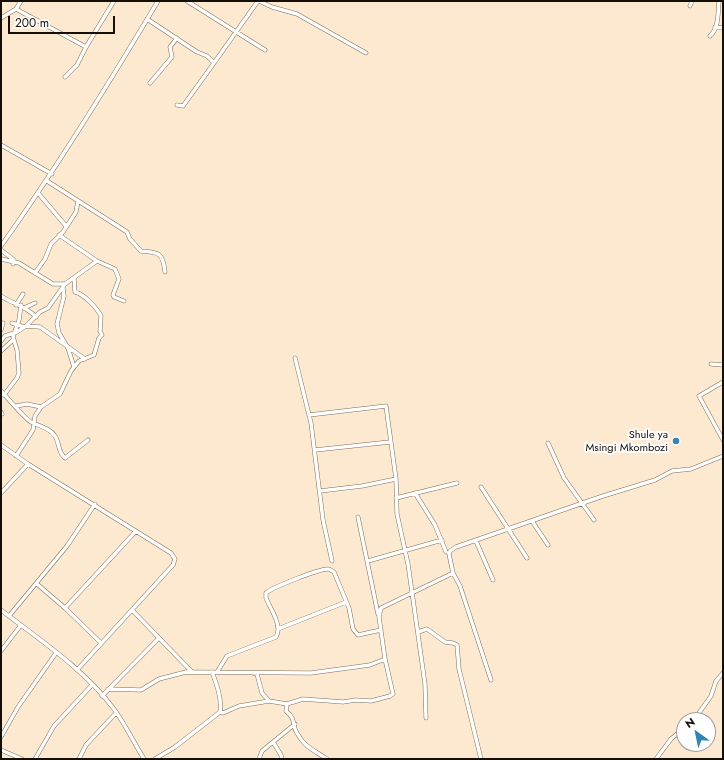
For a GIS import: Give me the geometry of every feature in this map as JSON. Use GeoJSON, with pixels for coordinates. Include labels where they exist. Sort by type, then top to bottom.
{"type":"FeatureCollection","features":[{"type":"Feature","properties":{"kind":"street"},"geometry":{"type":"LineString","coordinates":[[1,18],[16,9],[20,1]]}},
{"type":"Feature","properties":{"kind":"street"},"geometry":{"type":"LineString","coordinates":[[65,77],[77,65],[86,47],[114,1]]}},
{"type":"Feature","properties":{"kind":"street"},"geometry":{"type":"LineString","coordinates":[[1,246],[52,174],[158,1]]}},
{"type":"Feature","properties":{"kind":"street"},"geometry":{"type":"LineString","coordinates":[[187,1],[265,50]]}},
{"type":"Feature","properties":{"kind":"street"},"geometry":{"type":"LineString","coordinates":[[177,105],[184,106],[259,1],[272,7],[297,14],[366,53]]}},
{"type":"Feature","properties":{"kind":"street"},"geometry":{"type":"LineString","coordinates":[[690,6],[692,1]]}},
{"type":"Feature","properties":{"kind":"street"},"geometry":{"type":"LineString","coordinates":[[710,36],[718,18],[719,1]]}},
{"type":"Feature","properties":{"kind":"street"},"geometry":{"type":"LineString","coordinates":[[16,9],[86,47]]}},
{"type":"Feature","properties":{"kind":"street"},"geometry":{"type":"LineString","coordinates":[[147,19],[197,52],[207,56],[214,63]]}},
{"type":"Feature","properties":{"kind":"street"},"geometry":{"type":"LineString","coordinates":[[715,27],[723,28]]}},
{"type":"Feature","properties":{"kind":"street"},"geometry":{"type":"LineString","coordinates":[[150,83],[172,57],[170,48],[177,38]]}},
{"type":"Feature","properties":{"kind":"street"},"geometry":{"type":"LineString","coordinates":[[1,145],[52,174]]}},
{"type":"Feature","properties":{"kind":"street"},"geometry":{"type":"LineString","coordinates":[[47,181],[127,232],[130,239],[141,251],[152,250],[160,256],[164,261],[165,272]]}},
{"type":"Feature","properties":{"kind":"street"},"geometry":{"type":"LineString","coordinates":[[38,193],[66,226]]}},
{"type":"Feature","properties":{"kind":"street"},"geometry":{"type":"LineString","coordinates":[[35,273],[45,259],[51,244],[76,212],[78,202]]}},
{"type":"Feature","properties":{"kind":"street"},"geometry":{"type":"LineString","coordinates":[[59,235],[97,261],[115,269],[118,275],[113,295],[114,298],[124,301]]}},
{"type":"Feature","properties":{"kind":"street"},"geometry":{"type":"LineString","coordinates":[[1,250],[14,262]]}},
{"type":"Feature","properties":{"kind":"street"},"geometry":{"type":"LineString","coordinates":[[1,259],[14,262],[53,284],[64,286]]}},
{"type":"Feature","properties":{"kind":"street"},"geometry":{"type":"LineString","coordinates":[[1,341],[3,335],[15,333],[25,327],[40,312],[48,308],[64,286],[97,261]]}},
{"type":"Feature","properties":{"kind":"street"},"geometry":{"type":"LineString","coordinates":[[16,456],[24,446],[33,430],[35,416],[41,407],[60,394],[79,360],[94,355],[99,338],[102,335],[100,331],[102,316],[93,305],[79,293],[75,292],[74,278]]}},
{"type":"Feature","properties":{"kind":"street"},"geometry":{"type":"LineString","coordinates":[[64,286],[64,296],[57,324],[59,333],[68,348],[74,367]]}},
{"type":"Feature","properties":{"kind":"street"},"geometry":{"type":"LineString","coordinates":[[16,305],[23,294]]}},
{"type":"Feature","properties":{"kind":"street"},"geometry":{"type":"LineString","coordinates":[[1,296],[16,305],[25,307],[36,317]]}},
{"type":"Feature","properties":{"kind":"street"},"geometry":{"type":"LineString","coordinates":[[20,310],[34,303]]}},
{"type":"Feature","properties":{"kind":"street"},"geometry":{"type":"LineString","coordinates":[[1,351],[13,340],[20,305]]}},
{"type":"Feature","properties":{"kind":"street"},"geometry":{"type":"LineString","coordinates":[[1,330],[3,323]]}},
{"type":"Feature","properties":{"kind":"street"},"geometry":{"type":"LineString","coordinates":[[12,323],[25,327],[40,327],[85,359]]}},
{"type":"Feature","properties":{"kind":"street"},"geometry":{"type":"LineString","coordinates":[[3,395],[17,378],[19,373],[17,350],[13,340]]}},
{"type":"Feature","properties":{"kind":"street"},"geometry":{"type":"LineString","coordinates":[[295,358],[309,415],[326,536],[332,561]]}},
{"type":"Feature","properties":{"kind":"street"},"geometry":{"type":"LineString","coordinates":[[711,364],[723,365]]}},
{"type":"Feature","properties":{"kind":"street"},"geometry":{"type":"LineString","coordinates":[[723,382],[699,396],[723,440]]}},
{"type":"Feature","properties":{"kind":"street"},"geometry":{"type":"LineString","coordinates":[[1,391],[5,398],[16,406],[28,420],[45,428],[55,436],[59,452],[65,458],[88,440]]}},
{"type":"Feature","properties":{"kind":"street"},"geometry":{"type":"LineString","coordinates":[[16,406],[27,404],[41,407]]}},
{"type":"Feature","properties":{"kind":"street"},"geometry":{"type":"LineString","coordinates":[[309,415],[386,406],[396,479],[397,514],[406,550],[427,695],[426,718]]}},
{"type":"Feature","properties":{"kind":"street"},"geometry":{"type":"LineString","coordinates":[[315,450],[390,442]]}},
{"type":"Feature","properties":{"kind":"street"},"geometry":{"type":"LineString","coordinates":[[548,443],[564,478],[594,520]]}},
{"type":"Feature","properties":{"kind":"street"},"geometry":{"type":"LineString","coordinates":[[1,445],[28,464],[95,504],[171,553],[175,559],[173,565],[77,670]]}},
{"type":"Feature","properties":{"kind":"street"},"geometry":{"type":"LineString","coordinates":[[491,680],[460,586],[453,573],[450,551],[532,521],[655,480],[672,471],[703,466],[723,456]]}},
{"type":"Feature","properties":{"kind":"street"},"geometry":{"type":"LineString","coordinates":[[1,493],[28,464]]}},
{"type":"Feature","properties":{"kind":"street"},"geometry":{"type":"LineString","coordinates":[[320,490],[362,486],[396,479]]}},
{"type":"Feature","properties":{"kind":"street"},"geometry":{"type":"LineString","coordinates":[[396,498],[457,483]]}},
{"type":"Feature","properties":{"kind":"street"},"geometry":{"type":"LineString","coordinates":[[481,487],[527,558]]}},
{"type":"Feature","properties":{"kind":"street"},"geometry":{"type":"LineString","coordinates":[[415,493],[435,525],[446,552]]}},
{"type":"Feature","properties":{"kind":"street"},"geometry":{"type":"LineString","coordinates":[[9,616],[67,546],[95,504]]}},
{"type":"Feature","properties":{"kind":"street"},"geometry":{"type":"LineString","coordinates":[[155,759],[175,747],[220,712],[223,713],[239,706],[268,701],[287,704],[303,699],[343,702],[356,700],[371,701],[393,694],[385,659],[379,617],[368,561],[358,517]]}},
{"type":"Feature","properties":{"kind":"street"},"geometry":{"type":"LineString","coordinates":[[532,521],[548,546]]}},
{"type":"Feature","properties":{"kind":"street"},"geometry":{"type":"LineString","coordinates":[[65,608],[136,531]]}},
{"type":"Feature","properties":{"kind":"street"},"geometry":{"type":"LineString","coordinates":[[368,561],[442,540]]}},
{"type":"Feature","properties":{"kind":"street"},"geometry":{"type":"LineString","coordinates":[[476,541],[493,580]]}},
{"type":"Feature","properties":{"kind":"street"},"geometry":{"type":"LineString","coordinates":[[214,672],[227,656],[276,637],[278,629],[266,598],[266,593],[286,583],[329,569],[334,572],[346,602],[353,629],[358,635],[381,630]]}},
{"type":"Feature","properties":{"kind":"street"},"geometry":{"type":"LineString","coordinates":[[379,617],[381,608],[412,595],[453,573]]}},
{"type":"Feature","properties":{"kind":"street"},"geometry":{"type":"LineString","coordinates":[[37,584],[65,608],[101,643]]}},
{"type":"Feature","properties":{"kind":"street"},"geometry":{"type":"LineString","coordinates":[[278,629],[346,602]]}},
{"type":"Feature","properties":{"kind":"street"},"geometry":{"type":"LineString","coordinates":[[1,610],[77,670],[92,685],[116,713],[144,759]]}},
{"type":"Feature","properties":{"kind":"street"},"geometry":{"type":"LineString","coordinates":[[132,610],[193,672]]}},
{"type":"Feature","properties":{"kind":"street"},"geometry":{"type":"LineString","coordinates":[[1,651],[21,625]]}},
{"type":"Feature","properties":{"kind":"street"},"geometry":{"type":"LineString","coordinates":[[418,632],[427,629],[445,642],[453,642],[457,645],[459,669],[481,759]]}},
{"type":"Feature","properties":{"kind":"street"},"geometry":{"type":"LineString","coordinates":[[102,696],[159,638]]}},
{"type":"Feature","properties":{"kind":"street"},"geometry":{"type":"LineString","coordinates":[[1,737],[18,707],[56,653]]}},
{"type":"Feature","properties":{"kind":"street"},"geometry":{"type":"LineString","coordinates":[[108,689],[140,690],[159,679],[193,672],[311,673],[370,665],[385,659]]}},
{"type":"Feature","properties":{"kind":"street"},"geometry":{"type":"LineString","coordinates":[[214,672],[221,706],[220,712]]}},
{"type":"Feature","properties":{"kind":"street"},"geometry":{"type":"LineString","coordinates":[[252,672],[257,674],[262,694],[268,701]]}},
{"type":"Feature","properties":{"kind":"street"},"geometry":{"type":"LineString","coordinates":[[700,712],[711,696],[716,681],[723,674]]}},
{"type":"Feature","properties":{"kind":"street"},"geometry":{"type":"LineString","coordinates":[[35,759],[54,726],[92,685]]}},
{"type":"Feature","properties":{"kind":"street"},"geometry":{"type":"LineString","coordinates":[[287,704],[286,711],[294,719],[297,733],[307,747],[327,759]]}},
{"type":"Feature","properties":{"kind":"street"},"geometry":{"type":"LineString","coordinates":[[79,759],[86,745],[116,713]]}},
{"type":"Feature","properties":{"kind":"street"},"geometry":{"type":"LineString","coordinates":[[258,759],[262,751],[295,724]]}},
{"type":"Feature","properties":{"kind":"street"},"geometry":{"type":"LineString","coordinates":[[656,759],[676,735]]}},
{"type":"Feature","properties":{"kind":"street"},"geometry":{"type":"LineString","coordinates":[[273,742],[282,759]]}},
{"type":"Feature","properties":{"kind":"street"},"geometry":{"type":"LineString","coordinates":[[1,750],[22,759]]}},
{"type":"Feature","properties":{"kind":"place","name":"Shule ya Msingi Mkombozi"},"geometry":{"type":"Point","coordinates":[676,441]}}]}
